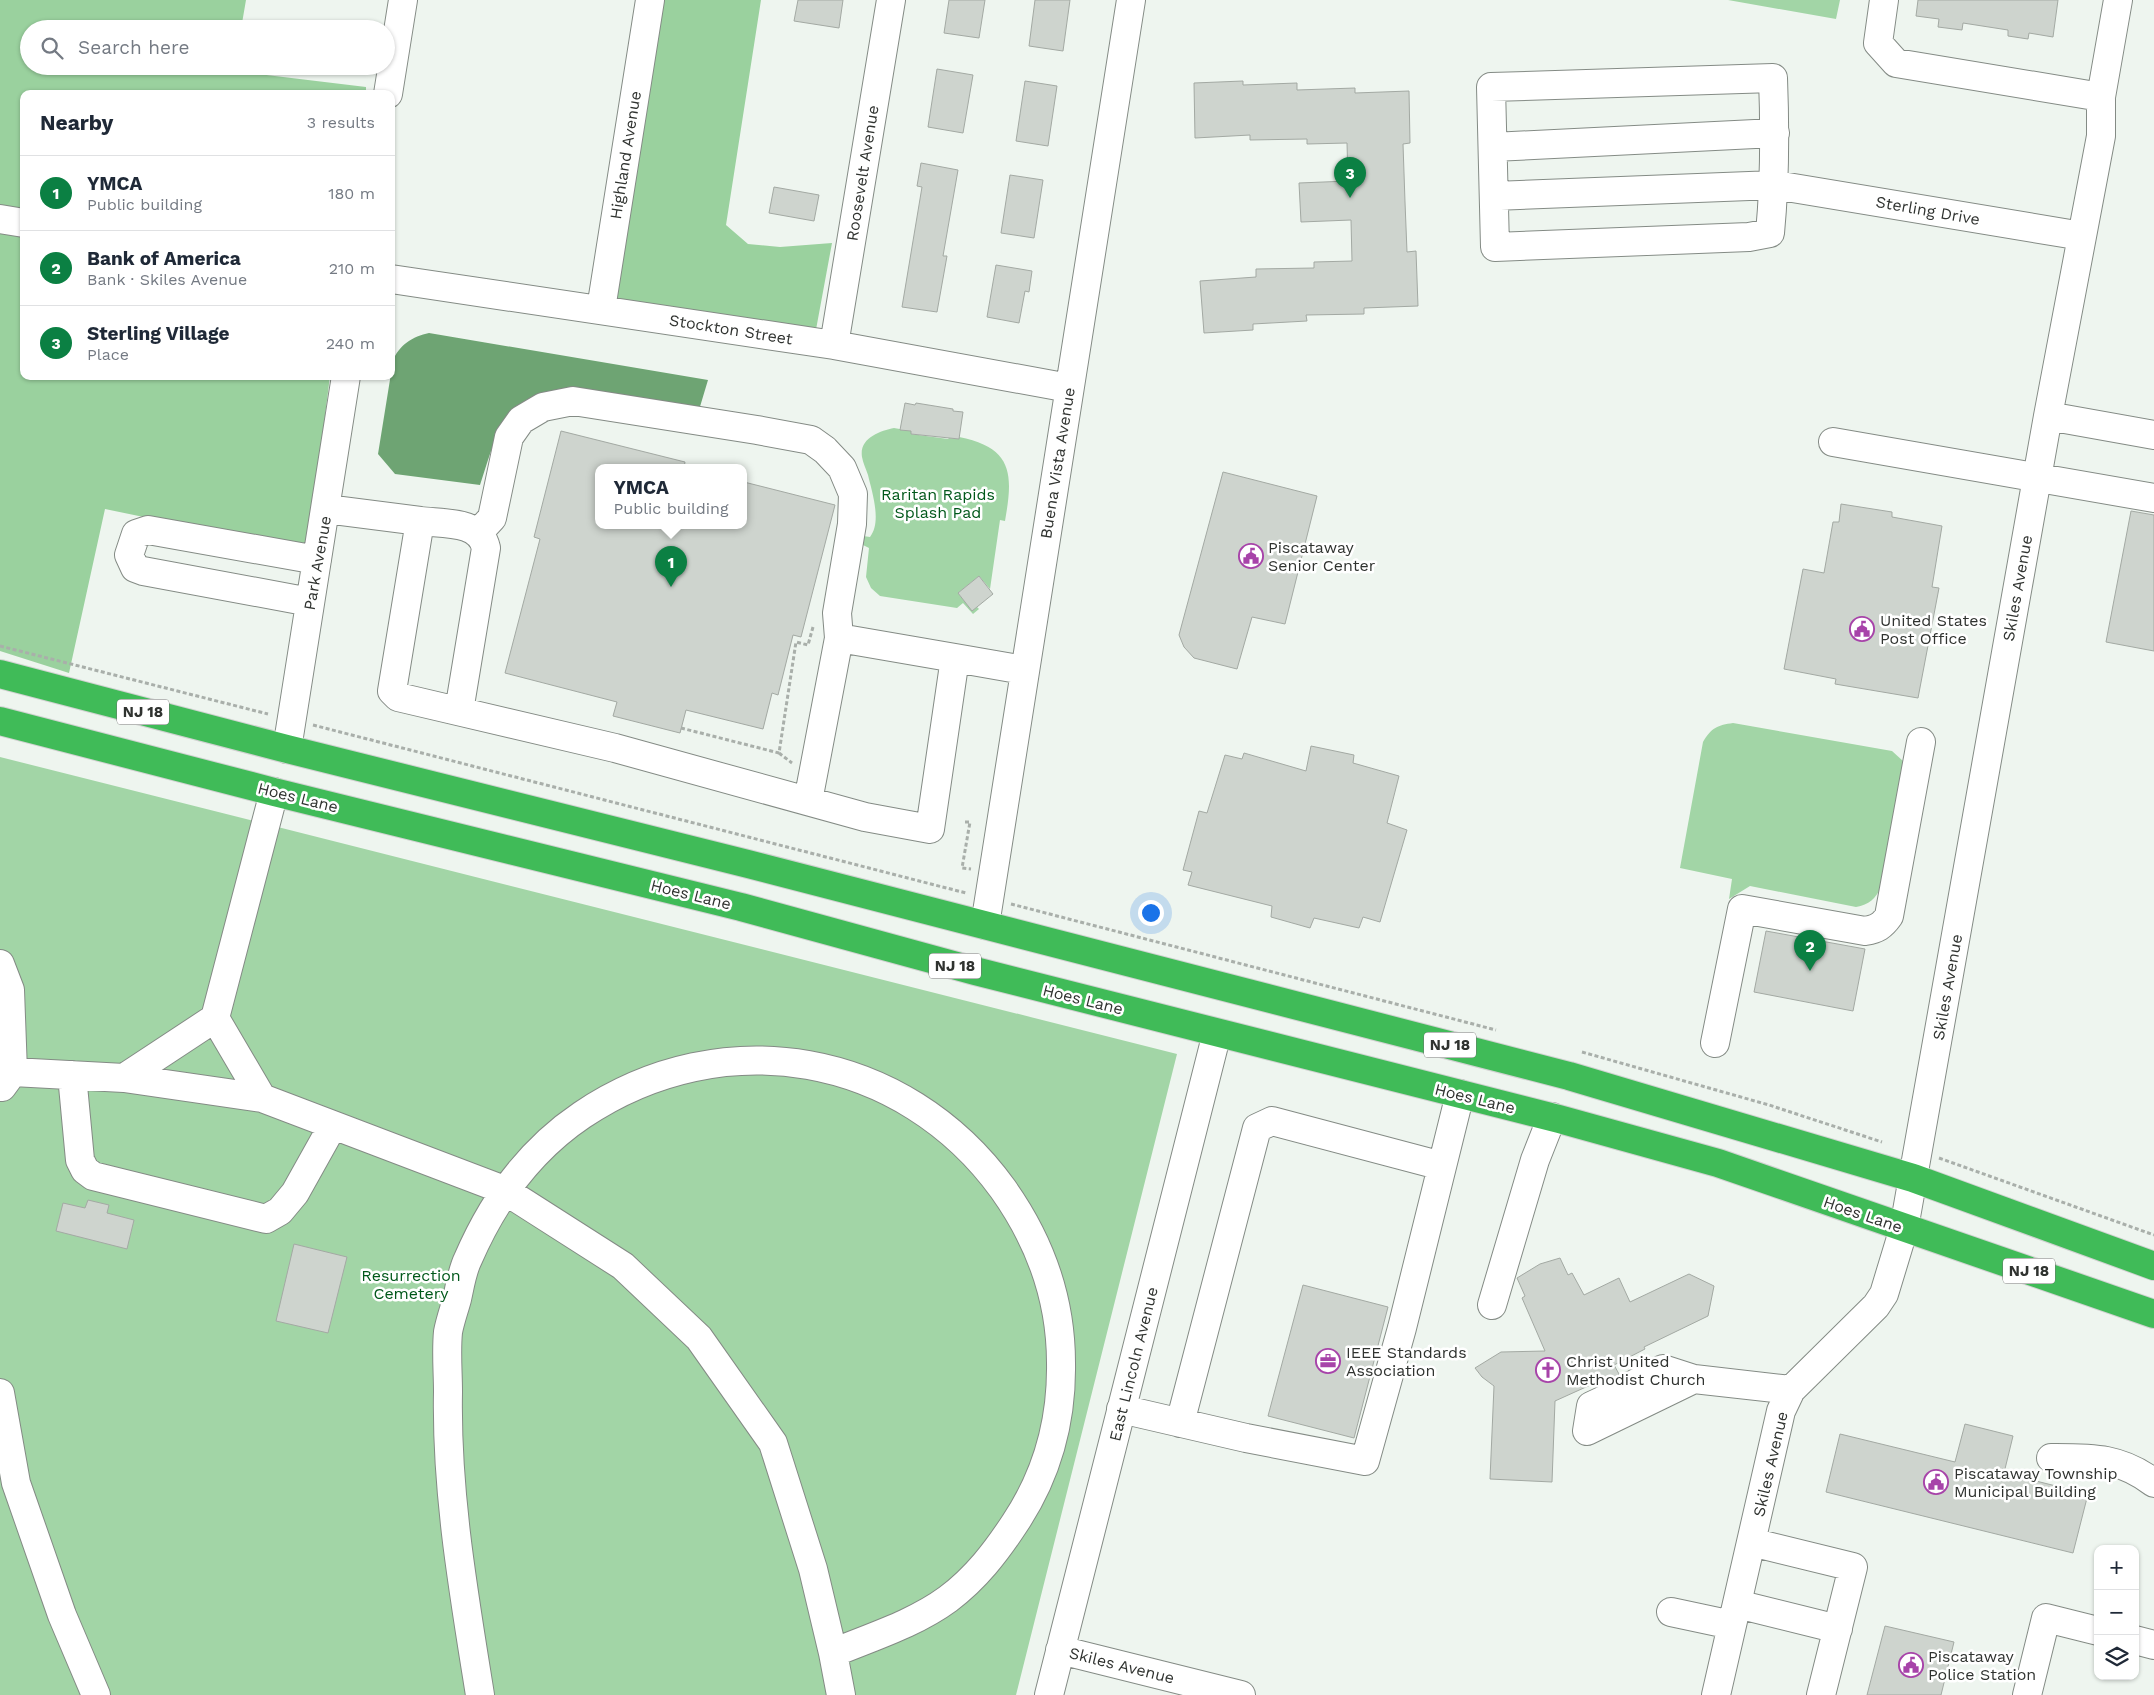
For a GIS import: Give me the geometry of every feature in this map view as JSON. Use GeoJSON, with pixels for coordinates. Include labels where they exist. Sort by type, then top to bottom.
{"type":"FeatureCollection","features":[{"type":"Feature","properties":{"kind":"highway","name":"NJ 18"},"geometry":{"type":"LineString","coordinates":[[0,674],[287,749],[748,864],[1569,1076],[1913,1178],[2154,1266]]}},
{"type":"Feature","properties":{"kind":"highway","name":"Hoes Lane"},"geometry":{"type":"LineString","coordinates":[[0,721],[274,792],[742,907],[975,971],[1552,1117],[1718,1163],[2154,1314]]}},
{"type":"Feature","properties":{"kind":"street"},"geometry":{"type":"LineString","coordinates":[[395,50],[403,0]]}},
{"type":"Feature","properties":{"kind":"street","name":"Highland Avenue"},"geometry":{"type":"LineString","coordinates":[[601,310],[650,0]]}},
{"type":"Feature","properties":{"kind":"street","name":"Roosevelt Avenue"},"geometry":{"type":"LineString","coordinates":[[834,345],[891,0]]}},
{"type":"Feature","properties":{"kind":"street","name":"Buena Vista Avenue"},"geometry":{"type":"LineString","coordinates":[[985,925],[1131,0]]}},
{"type":"Feature","properties":{"kind":"street"},"geometry":{"type":"LineString","coordinates":[[1884,0],[1878,43],[1896,63],[2101,97]]}},
{"type":"Feature","properties":{"kind":"street","name":"Skiles Avenue"},"geometry":{"type":"LineString","coordinates":[[1716,1695],[1781,1411],[1792,1390],[1876,1306],[1884,1294],[1904,1228],[2048,416],[2100,136],[2101,97],[2118,0]]}},
{"type":"Feature","properties":{"kind":"street"},"geometry":{"type":"LineString","coordinates":[[389,90],[391,75]]}},
{"type":"Feature","properties":{"kind":"street"},"geometry":{"type":"LineString","coordinates":[[1773,78],[1775,133],[1775,185],[1770,233],[1749,237],[1495,247],[1491,87],[1773,78]]}},
{"type":"Feature","properties":{"kind":"street"},"geometry":{"type":"LineString","coordinates":[[1493,148],[1775,133]]}},
{"type":"Feature","properties":{"kind":"street","name":"Sterling Drive"},"geometry":{"type":"LineString","coordinates":[[1494,196],[1775,185],[2082,236]]}},
{"type":"Feature","properties":{"kind":"street"},"geometry":{"type":"LineString","coordinates":[[0,219],[20,222]]}},
{"type":"Feature","properties":{"kind":"street","name":"Stockton Street"},"geometry":{"type":"LineString","coordinates":[[395,280],[834,345],[1069,388]]}},
{"type":"Feature","properties":{"kind":"street","name":"Park Avenue"},"geometry":{"type":"LineString","coordinates":[[287,749],[345,380]]}},
{"type":"Feature","properties":{"kind":"street"},"geometry":{"type":"LineString","coordinates":[[479,532],[492,518],[509,437],[521,420],[542,407],[573,401],[811,440],[825,450],[842,468],[852,494],[852,524],[837,613],[839,638],[808,801]]}},
{"type":"Feature","properties":{"kind":"street"},"geometry":{"type":"LineString","coordinates":[[2048,416],[2154,435]]}},
{"type":"Feature","properties":{"kind":"street"},"geometry":{"type":"LineString","coordinates":[[1833,442],[2154,498]]}},
{"type":"Feature","properties":{"kind":"street"},"geometry":{"type":"LineString","coordinates":[[326,509],[469,527],[479,532],[486,548],[459,711]]}},
{"type":"Feature","properties":{"kind":"street"},"geometry":{"type":"LineString","coordinates":[[420,520],[392,691],[398,698],[616,748],[865,817],[930,830],[955,658]]}},
{"type":"Feature","properties":{"kind":"street"},"geometry":{"type":"LineString","coordinates":[[310,602],[143,571],[135,568],[129,555],[136,534],[148,530],[318,560]]}},
{"type":"Feature","properties":{"kind":"street"},"geometry":{"type":"LineString","coordinates":[[839,638],[1024,670]]}},
{"type":"Feature","properties":{"kind":"street"},"geometry":{"type":"LineString","coordinates":[[1715,1043],[1742,909],[1865,931],[1876,929],[1884,924],[1889,916],[1921,742]]}},
{"type":"Feature","properties":{"kind":"street"},"geometry":{"type":"LineString","coordinates":[[124,1078],[215,1018],[274,792]]}},
{"type":"Feature","properties":{"kind":"street"},"geometry":{"type":"LineString","coordinates":[[0,964],[10,990],[4,1079],[72,1075],[124,1078],[262,1098],[504,1190],[623,1266],[699,1338],[773,1443],[813,1569],[833,1653],[840,1695]]}},
{"type":"Feature","properties":{"kind":"street"},"geometry":{"type":"LineString","coordinates":[[215,1018],[262,1098]]}},
{"type":"Feature","properties":{"kind":"street","name":"East Lincoln Avenue"},"geometry":{"type":"LineString","coordinates":[[1048,1695],[1217,1033]]}},
{"type":"Feature","properties":{"kind":"street"},"geometry":{"type":"LineString","coordinates":[[480,1695],[454,1522],[447,1422],[448,1332],[466,1262],[504,1190],[525,1165],[569,1124],[620,1093],[660,1075],[729,1061],[782,1060],[851,1075],[880,1086],[909,1101],[943,1125],[968,1148],[997,1181],[1017,1208],[1039,1252],[1052,1285],[1061,1345],[1060,1404],[1048,1458],[1036,1488],[1023,1511],[992,1556],[973,1578],[950,1598],[928,1613],[833,1653]]}},
{"type":"Feature","properties":{"kind":"street"},"geometry":{"type":"LineString","coordinates":[[72,1075],[80,1160],[85,1170],[92,1176],[266,1219],[280,1211],[295,1193],[333,1125]]}},
{"type":"Feature","properties":{"kind":"street"},"geometry":{"type":"LineString","coordinates":[[1121,1409],[1364,1461],[1402,1328],[1460,1094]]}},
{"type":"Feature","properties":{"kind":"street"},"geometry":{"type":"LineString","coordinates":[[1492,1305],[1535,1160],[1552,1117]]}},
{"type":"Feature","properties":{"kind":"street"},"geometry":{"type":"LineString","coordinates":[[1180,1423],[1257,1128],[1272,1121],[1442,1166]]}},
{"type":"Feature","properties":{"kind":"street"},"geometry":{"type":"LineString","coordinates":[[1694,1379],[1587,1431],[1591,1406],[1663,1369],[1694,1379],[1792,1390]]}},
{"type":"Feature","properties":{"kind":"street"},"geometry":{"type":"LineString","coordinates":[[0,1393],[8,1484],[96,1695]]}},
{"type":"Feature","properties":{"kind":"street"},"geometry":{"type":"LineString","coordinates":[[2052,1458],[2110,1460],[2128,1466],[2154,1483]]}},
{"type":"Feature","properties":{"kind":"street"},"geometry":{"type":"LineString","coordinates":[[1751,1542],[1853,1567],[1822,1695]]}},
{"type":"Feature","properties":{"kind":"street"},"geometry":{"type":"LineString","coordinates":[[1671,1612],[1735,1614],[1838,1629]]}},
{"type":"Feature","properties":{"kind":"street"},"geometry":{"type":"LineString","coordinates":[[2027,1695],[2046,1618],[2094,1630]]}},
{"type":"Feature","properties":{"kind":"street"},"geometry":{"type":"LineString","coordinates":[[2139,1641],[2154,1645]]}},
{"type":"Feature","properties":{"kind":"street","name":"Skiles Avenue"},"geometry":{"type":"LineString","coordinates":[[1060,1650],[1241,1695]]}},
{"type":"Feature","properties":{"kind":"path"},"geometry":{"type":"LineString","coordinates":[[779,753],[796,642],[808,645],[813,626]]}},
{"type":"Feature","properties":{"kind":"path"},"geometry":{"type":"LineString","coordinates":[[682,728],[779,753],[796,766]]}},
{"type":"Feature","properties":{"kind":"path"},"geometry":{"type":"LineString","coordinates":[[965,822],[970,822],[962,868],[974,870]]}},
{"type":"Feature","properties":{"kind":"path"},"geometry":{"type":"LineString","coordinates":[[1954,1163],[2154,1235]]}},
{"type":"Feature","properties":{"kind":"green space"},"geometry":{"type":"Polygon","coordinates":[[[1728,0],[1840,0],[1836,19],[1728,0]]]}},
{"type":"Feature","properties":{"kind":"green space","name":"Raritan Rapids Splash Pad"},"geometry":{"type":"Polygon","coordinates":[[[894,428],[911,431],[911,434],[948,439],[959,439],[959,437],[977,442],[991,448],[1000,456],[1006,466],[1009,490],[1008,505],[1005,521],[1000,520],[990,589],[979,576],[958,593],[972,610],[977,607],[979,609],[973,614],[963,603],[957,608],[880,596],[871,588],[866,577],[869,548],[861,544],[863,536],[870,537],[874,531],[876,515],[874,498],[862,459],[862,450],[867,440],[872,436],[894,428]]]}},
{"type":"Feature","properties":{"kind":"green space"},"geometry":{"type":"Polygon","coordinates":[[[1733,723],[1892,751],[1903,761],[1881,887],[1877,894],[1865,905],[1856,907],[1750,886],[1729,899],[1732,879],[1680,868],[1703,742],[1715,728],[1733,723]]]}},
{"type":"Feature","properties":{"kind":"green space","name":"Resurrection Cemetery"},"geometry":{"type":"Polygon","coordinates":[[[0,757],[1177,1054],[1016,1695],[0,1695],[0,757]]]}},
{"type":"Feature","properties":{"kind":"shaded area"},"geometry":{"type":"Polygon","coordinates":[[[0,0],[246,0],[243,20],[20,20],[20,75],[266,75],[366,87],[366,90],[20,90],[20,380],[329,380],[308,551],[105,509],[69,673],[0,651],[0,0]]]}},
{"type":"Feature","properties":{"kind":"shaded area"},"geometry":{"type":"Polygon","coordinates":[[[664,0],[761,0],[726,225],[748,244],[780,247],[832,243],[815,335],[612,301],[664,0]]]}},
{"type":"Feature","properties":{"kind":"shaded area"},"geometry":{"type":"Polygon","coordinates":[[[429,333],[708,380],[699,410],[565,390],[544,394],[527,401],[505,421],[492,449],[480,485],[395,474],[378,454],[390,380],[395,380],[395,356],[402,346],[417,337],[429,333]]]}},
{"type":"Feature","properties":{"kind":"building"},"geometry":{"type":"Polygon","coordinates":[[[798,0],[843,0],[839,28],[794,21],[798,0]]]}},
{"type":"Feature","properties":{"kind":"building"},"geometry":{"type":"Polygon","coordinates":[[[949,0],[985,0],[979,38],[944,33],[949,0]]]}},
{"type":"Feature","properties":{"kind":"building"},"geometry":{"type":"Polygon","coordinates":[[[1035,0],[1070,0],[1063,51],[1029,46],[1035,0]]]}},
{"type":"Feature","properties":{"kind":"building"},"geometry":{"type":"Polygon","coordinates":[[[1918,0],[2058,0],[2053,37],[2029,33],[2028,39],[2008,36],[2008,30],[1963,23],[1962,30],[1938,27],[1939,19],[1916,16],[1918,0]]]}},
{"type":"Feature","properties":{"kind":"building"},"geometry":{"type":"Polygon","coordinates":[[[937,69],[973,75],[963,133],[928,127],[937,69]]]}},
{"type":"Feature","properties":{"kind":"building"},"geometry":{"type":"Polygon","coordinates":[[[1025,81],[1057,86],[1048,146],[1016,141],[1025,81]]]}},
{"type":"Feature","properties":{"kind":"building"},"geometry":{"type":"Polygon","coordinates":[[[1243,81],[1243,85],[1297,83],[1297,90],[1355,88],[1355,93],[1409,91],[1410,143],[1403,144],[1407,252],[1416,251],[1418,306],[1364,308],[1364,314],[1306,315],[1307,321],[1253,324],[1253,330],[1204,333],[1200,281],[1256,277],[1256,269],[1314,268],[1314,262],[1352,261],[1351,220],[1301,222],[1299,183],[1348,181],[1347,143],[1307,144],[1307,139],[1250,140],[1250,135],[1195,138],[1194,83],[1243,81]]]}},
{"type":"Feature","properties":{"kind":"building"},"geometry":{"type":"Polygon","coordinates":[[[921,163],[958,170],[943,256],[947,256],[937,312],[902,307],[922,187],[917,186],[921,163]]]}},
{"type":"Feature","properties":{"kind":"building"},"geometry":{"type":"Polygon","coordinates":[[[1010,175],[1043,180],[1034,238],[1001,233],[1010,175]]]}},
{"type":"Feature","properties":{"kind":"building"},"geometry":{"type":"Polygon","coordinates":[[[774,187],[819,195],[814,221],[769,213],[774,187]]]}},
{"type":"Feature","properties":{"kind":"building"},"geometry":{"type":"Polygon","coordinates":[[[996,265],[1032,271],[1029,292],[1025,291],[1019,323],[987,317],[996,265]]]}},
{"type":"Feature","properties":{"kind":"building"},"geometry":{"type":"Polygon","coordinates":[[[905,403],[915,405],[916,403],[963,412],[959,439],[911,434],[911,431],[900,430],[905,403]]]}},
{"type":"Feature","properties":{"kind":"building"},"geometry":{"type":"Polygon","coordinates":[[[561,431],[685,462],[685,464],[595,464],[595,529],[747,529],[747,483],[835,505],[801,637],[793,635],[778,695],[772,693],[763,729],[686,710],[680,733],[613,716],[617,702],[505,673],[540,539],[534,537],[561,431]]]}},
{"type":"Feature","properties":{"kind":"building","name":"Piscataway Senior Center"},"geometry":{"type":"Polygon","coordinates":[[[1223,472],[1317,496],[1285,624],[1252,617],[1237,669],[1194,658],[1184,647],[1179,635],[1223,472]]]}},
{"type":"Feature","properties":{"kind":"building","name":"United States Post Office"},"geometry":{"type":"Polygon","coordinates":[[[1841,504],[1892,512],[1892,517],[1942,526],[1932,587],[1939,588],[1918,698],[1835,684],[1836,679],[1784,669],[1803,569],[1824,573],[1833,522],[1839,522],[1841,504]]]}},
{"type":"Feature","properties":{"kind":"building"},"geometry":{"type":"Polygon","coordinates":[[[2131,511],[2154,515],[2154,651],[2106,642],[2131,511]]]}},
{"type":"Feature","properties":{"kind":"building"},"geometry":{"type":"Polygon","coordinates":[[[979,576],[993,594],[972,611],[958,593],[979,576]]]}},
{"type":"Feature","properties":{"kind":"building"},"geometry":{"type":"Polygon","coordinates":[[[1311,746],[1354,755],[1353,763],[1399,776],[1387,823],[1407,830],[1380,922],[1363,917],[1359,928],[1314,918],[1310,928],[1271,917],[1272,906],[1188,885],[1192,872],[1183,870],[1199,811],[1207,813],[1225,755],[1242,759],[1244,753],[1306,771],[1311,746]]]}},
{"type":"Feature","properties":{"kind":"building"},"geometry":{"type":"Polygon","coordinates":[[[1766,931],[1865,949],[1853,1011],[1754,992],[1766,931]]]}},
{"type":"Feature","properties":{"kind":"building"},"geometry":{"type":"Polygon","coordinates":[[[88,1200],[109,1205],[107,1213],[134,1220],[127,1249],[56,1231],[63,1203],[85,1208],[88,1200]]]}},
{"type":"Feature","properties":{"kind":"building"},"geometry":{"type":"Polygon","coordinates":[[[294,1244],[347,1257],[328,1333],[276,1321],[294,1244]]]}},
{"type":"Feature","properties":{"kind":"building","name":"Christ United Methodist Church"},"geometry":{"type":"Polygon","coordinates":[[[1560,1258],[1568,1275],[1572,1273],[1584,1295],[1619,1278],[1630,1302],[1689,1274],[1714,1286],[1708,1316],[1644,1347],[1645,1349],[1614,1365],[1619,1374],[1614,1379],[1612,1385],[1607,1383],[1598,1385],[1597,1382],[1555,1401],[1552,1482],[1490,1479],[1494,1386],[1482,1377],[1475,1368],[1501,1352],[1545,1351],[1522,1298],[1525,1296],[1517,1278],[1540,1264],[1560,1258]]]}},
{"type":"Feature","properties":{"kind":"building","name":"IEEE Standards Association"},"geometry":{"type":"Polygon","coordinates":[[[1303,1285],[1388,1307],[1354,1438],[1268,1416],[1303,1285]]]}},
{"type":"Feature","properties":{"kind":"building","name":"Piscataway Township Municipal Building"},"geometry":{"type":"Polygon","coordinates":[[[1965,1424],[2013,1436],[2004,1473],[2088,1494],[2073,1553],[1826,1492],[1840,1434],[1955,1462],[1965,1424]]]}},
{"type":"Feature","properties":{"kind":"building","name":"Piscataway Police Station"},"geometry":{"type":"Polygon","coordinates":[[[1885,1626],[1954,1642],[1941,1695],[1867,1695],[1885,1626]]]}},
{"type":"Feature","properties":{"kind":"place","name":"Sterling Village"},"geometry":{"type":"Point","coordinates":[1350,198]}},
{"type":"Feature","properties":{"kind":"place","name":"Piscataway Senior Center"},"geometry":{"type":"Point","coordinates":[1251,556]}},
{"type":"Feature","properties":{"kind":"place","name":"YMCA"},"geometry":{"type":"Point","coordinates":[671,587]}},
{"type":"Feature","properties":{"kind":"place","name":"United States Post Office"},"geometry":{"type":"Point","coordinates":[1862,629]}},
{"type":"Feature","properties":{"kind":"place","name":"Bank of America"},"geometry":{"type":"Point","coordinates":[1810,971]}},
{"type":"Feature","properties":{"kind":"place","name":"IEEE Standards Association"},"geometry":{"type":"Point","coordinates":[1328,1361]}},
{"type":"Feature","properties":{"kind":"place","name":"Christ United Methodist Church"},"geometry":{"type":"Point","coordinates":[1548,1370]}},
{"type":"Feature","properties":{"kind":"place","name":"Piscataway Township Municipal Building"},"geometry":{"type":"Point","coordinates":[1936,1482]}},
{"type":"Feature","properties":{"kind":"place","name":"Piscataway Police Station"},"geometry":{"type":"Point","coordinates":[1911,1665]}}]}
